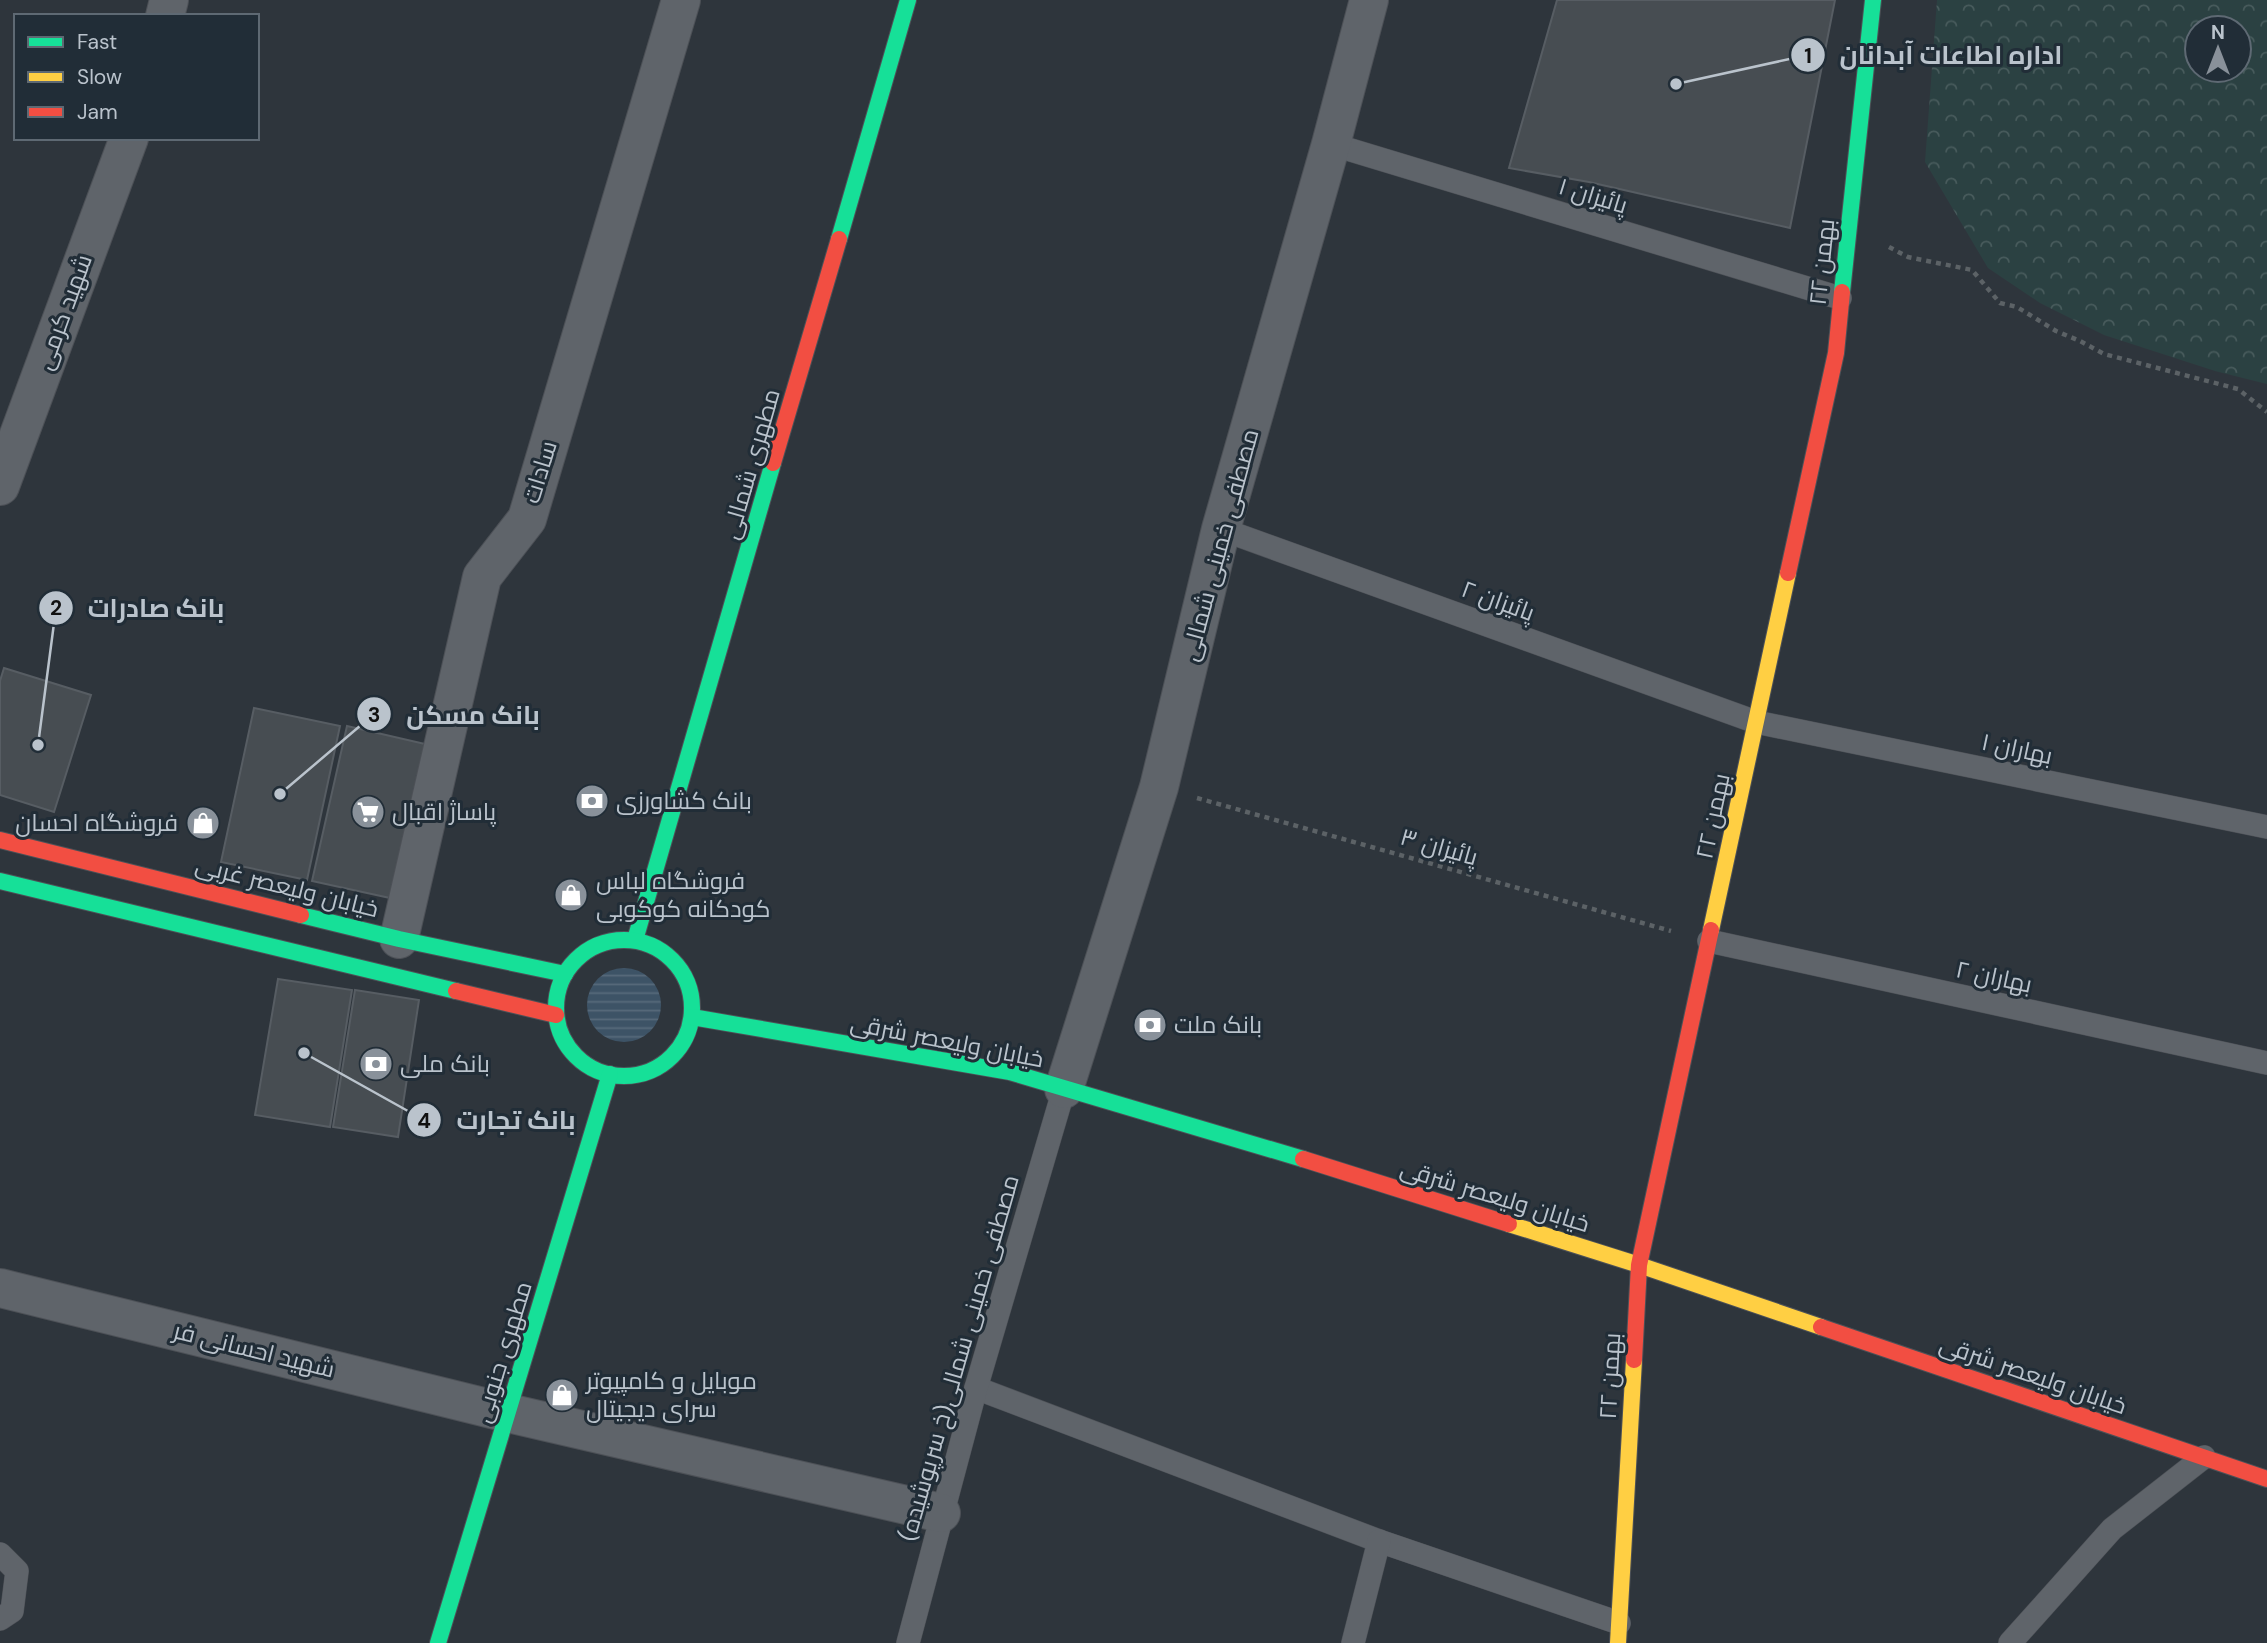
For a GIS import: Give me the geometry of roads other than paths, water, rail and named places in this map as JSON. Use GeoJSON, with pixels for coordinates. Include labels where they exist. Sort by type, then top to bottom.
{"type":"FeatureCollection","features":[{"type":"Feature","properties":{"kind":"main road","name":"مطهری شمالی"},"geometry":{"type":"LineString","coordinates":[[635,940],[908,0]]}},
{"type":"Feature","properties":{"kind":"main road","name":"۲۲ بهمن"},"geometry":{"type":"LineString","coordinates":[[1619,1633],[1639,1265],[1836,353],[1873,0]]}},
{"type":"Feature","properties":{"kind":"main road","name":"خیابان ولیعصر غربی"},"geometry":{"type":"LineString","coordinates":[[0,840],[399,939],[565,974]]}},
{"type":"Feature","properties":{"kind":"main road"},"geometry":{"type":"LineString","coordinates":[[0,881],[556,1015]]}},
{"type":"Feature","properties":{"kind":"main road"},"geometry":{"type":"LineString","coordinates":[[614,940],[635,940],[655,946],[673,959],[685,976],[692,996],[692,1017],[686,1038],[673,1056],[654,1069],[632,1076],[610,1074],[590,1066],[573,1054],[561,1035],[556,1015],[557,994],[565,974],[578,958],[594,946],[614,940]]}},
{"type":"Feature","properties":{"kind":"main road","name":"خیابان ولیعصر شرقی"},"geometry":{"type":"LineString","coordinates":[[692,1017],[1010,1072],[1194,1125],[1639,1265],[2267,1479]]}},
{"type":"Feature","properties":{"kind":"main road","name":"مطهری جنوبی"},"geometry":{"type":"LineString","coordinates":[[438,1643],[610,1074]]}},
{"type":"Feature","properties":{"kind":"street","name":"سادات"},"geometry":{"type":"LineString","coordinates":[[399,939],[482,577],[527,519],[681,0]]}},
{"type":"Feature","properties":{"kind":"street","name":"مصطفی خمینی شمالی"},"geometry":{"type":"LineString","coordinates":[[1064,1089],[1159,787],[1221,529],[1331,144],[1369,0]]}},
{"type":"Feature","properties":{"kind":"street","name":"شهید کرمی"},"geometry":{"type":"LineString","coordinates":[[0,486],[128,140]]}},
{"type":"Feature","properties":{"kind":"street","name":"شهید احسانی فر"},"geometry":{"type":"LineString","coordinates":[[0,1288],[508,1413],[941,1513]]}},
{"type":"Feature","properties":{"kind":"lane","name":"پائیزان ۱"},"geometry":{"type":"LineString","coordinates":[[1331,144],[1840,298]]}},
{"type":"Feature","properties":{"kind":"lane","name":"پائیزان ۲"},"geometry":{"type":"LineString","coordinates":[[1221,529],[1756,722]]}},
{"type":"Feature","properties":{"kind":"lane","name":"بهاران ۱"},"geometry":{"type":"LineString","coordinates":[[1756,722],[2267,827]]}},
{"type":"Feature","properties":{"kind":"lane","name":"بهاران ۲"},"geometry":{"type":"LineString","coordinates":[[1709,941],[2267,1063]]}},
{"type":"Feature","properties":{"kind":"lane","name":"مصطفی خمینی شمالی(خ سرپوشیده)"},"geometry":{"type":"LineString","coordinates":[[908,1643],[976,1388],[1064,1089]]}},
{"type":"Feature","properties":{"kind":"lane"},"geometry":{"type":"LineString","coordinates":[[976,1388],[1619,1633]]}},
{"type":"Feature","properties":{"kind":"lane"},"geometry":{"type":"LineString","coordinates":[[2016,1640],[2112,1529],[2204,1457]]}},
{"type":"Feature","properties":{"kind":"lane"},"geometry":{"type":"LineString","coordinates":[[1353,1643],[1378,1541]]}},
{"type":"Feature","properties":{"kind":"lane"},"geometry":{"type":"LineString","coordinates":[[0,1554],[17,1571],[12,1611],[0,1619]]}},
{"type":"Feature","properties":{"kind":"water"},"geometry":{"type":"Polygon","coordinates":[[[624,968],[638,971],[650,979],[658,991],[661,1005],[658,1019],[650,1031],[638,1039],[624,1042],[610,1039],[598,1031],[590,1019],[587,1005],[590,991],[598,979],[610,971],[624,968]]]}},
{"type":"Feature","properties":{"kind":"place","name":"اداره اطاعات آبدانان"},"geometry":{"type":"Point","coordinates":[1676,84]}},
{"type":"Feature","properties":{"kind":"place","name":"بانک صادرات"},"geometry":{"type":"Point","coordinates":[38,745]}},
{"type":"Feature","properties":{"kind":"place","name":"بانک مسکن"},"geometry":{"type":"Point","coordinates":[280,794]}},
{"type":"Feature","properties":{"kind":"place","name":"بانک کشاورزی"},"geometry":{"type":"Point","coordinates":[592,801]}},
{"type":"Feature","properties":{"kind":"place","name":"پاساژ اقبال"},"geometry":{"type":"Point","coordinates":[368,812]}},
{"type":"Feature","properties":{"kind":"place","name":"فروشگاه احسان"},"geometry":{"type":"Point","coordinates":[203,823]}},
{"type":"Feature","properties":{"kind":"place","name":"فروشگاه لباس کودکانه کوکوبی"},"geometry":{"type":"Point","coordinates":[571,895]}},
{"type":"Feature","properties":{"kind":"place","name":"بانک ملت"},"geometry":{"type":"Point","coordinates":[1150,1025]}},
{"type":"Feature","properties":{"kind":"place","name":"بانک تجارت"},"geometry":{"type":"Point","coordinates":[304,1053]}},
{"type":"Feature","properties":{"kind":"place","name":"بانک ملی"},"geometry":{"type":"Point","coordinates":[376,1064]}},
{"type":"Feature","properties":{"kind":"place","name":"موبایل و کامپیوتر سرای دیجیتال"},"geometry":{"type":"Point","coordinates":[562,1395]}}]}
